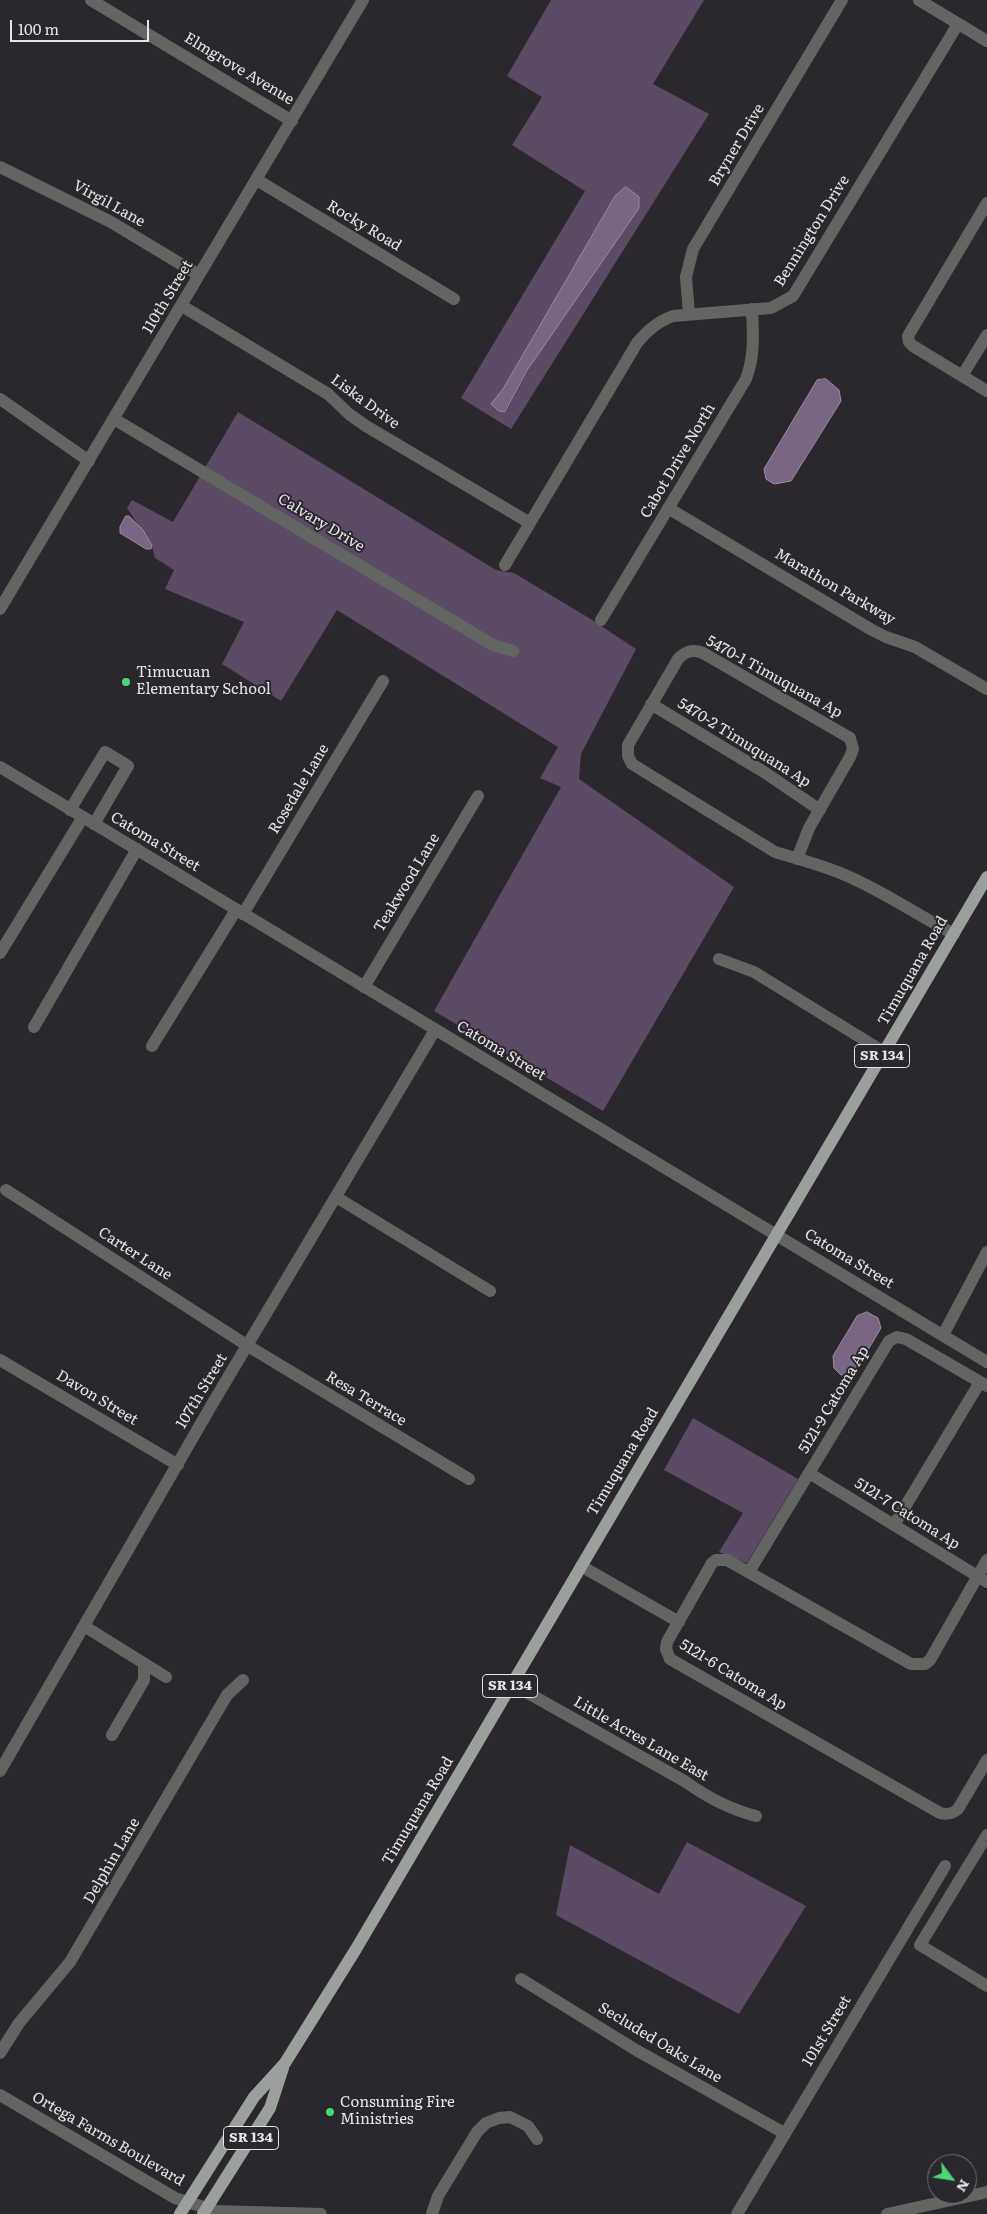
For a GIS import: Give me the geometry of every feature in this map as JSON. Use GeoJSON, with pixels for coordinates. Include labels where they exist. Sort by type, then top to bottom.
{"type":"FeatureCollection","features":[{"type":"Feature","properties":{"kind":"main road","name":"Timuquana Road"},"geometry":{"type":"LineString","coordinates":[[180,2214],[254,2098],[285,2063],[356,1949],[987,877]]}},
{"type":"Feature","properties":{"kind":"main road","name":"Timuquana Road"},"geometry":{"type":"LineString","coordinates":[[204,2211],[270,2108],[285,2063]]}},
{"type":"Feature","properties":{"kind":"street","name":"Elmgrove Avenue"},"geometry":{"type":"LineString","coordinates":[[91,0],[292,120]]}},
{"type":"Feature","properties":{"kind":"street","name":"110th Street"},"geometry":{"type":"LineString","coordinates":[[0,610],[364,0]]}},
{"type":"Feature","properties":{"kind":"street","name":"Bryner Drive"},"geometry":{"type":"LineString","coordinates":[[689,314],[686,277],[693,249],[842,0]]}},
{"type":"Feature","properties":{"kind":"street"},"geometry":{"type":"LineString","coordinates":[[920,0],[987,41]]}},
{"type":"Feature","properties":{"kind":"street","name":"Bennington Drive"},"geometry":{"type":"LineString","coordinates":[[505,565],[637,343],[648,330],[660,321],[673,316],[770,308],[793,296],[958,24]]}},
{"type":"Feature","properties":{"kind":"street","name":"Virgil Lane"},"geometry":{"type":"LineString","coordinates":[[0,167],[111,222],[199,276]]}},
{"type":"Feature","properties":{"kind":"street","name":"Rocky Road"},"geometry":{"type":"LineString","coordinates":[[256,180],[454,299]]}},
{"type":"Feature","properties":{"kind":"street"},"geometry":{"type":"LineString","coordinates":[[987,203],[908,336],[908,342],[913,346],[987,391]]}},
{"type":"Feature","properties":{"kind":"street","name":"Liska Drive"},"geometry":{"type":"LineString","coordinates":[[182,306],[328,394],[349,414],[366,426],[530,524]]}},
{"type":"Feature","properties":{"kind":"street","name":"Cabot Drive North"},"geometry":{"type":"LineString","coordinates":[[601,620],[746,379],[754,349],[752,309]]}},
{"type":"Feature","properties":{"kind":"street"},"geometry":{"type":"LineString","coordinates":[[962,376],[987,334]]}},
{"type":"Feature","properties":{"kind":"street"},"geometry":{"type":"LineString","coordinates":[[0,399],[89,461]]}},
{"type":"Feature","properties":{"kind":"street","name":"Calvary Drive"},"geometry":{"type":"LineString","coordinates":[[114,419],[493,645],[513,651]]}},
{"type":"Feature","properties":{"kind":"street","name":"Marathon Parkway"},"geometry":{"type":"LineString","coordinates":[[668,508],[872,630],[916,647],[987,689]]}},
{"type":"Feature","properties":{"kind":"street","name":"5470-1 Timuquana Ap"},"geometry":{"type":"LineString","coordinates":[[797,859],[809,828],[850,757],[853,748],[850,738],[698,651],[690,650],[684,653],[678,659],[628,745],[628,756],[632,764],[775,852],[845,875],[889,896],[917,915],[954,934]]}},
{"type":"Feature","properties":{"kind":"street","name":"Rosedale Lane"},"geometry":{"type":"LineString","coordinates":[[152,1046],[240,912],[383,681]]}},
{"type":"Feature","properties":{"kind":"street","name":"5470-2 Timuquana Ap"},"geometry":{"type":"LineString","coordinates":[[651,704],[764,772],[820,810]]}},
{"type":"Feature","properties":{"kind":"street"},"geometry":{"type":"LineString","coordinates":[[0,953],[88,820],[128,766],[105,752],[70,810]]}},
{"type":"Feature","properties":{"kind":"street","name":"Catoma Street"},"geometry":{"type":"LineString","coordinates":[[0,767],[987,1362]]}},
{"type":"Feature","properties":{"kind":"street","name":"Teakwood Lane"},"geometry":{"type":"LineString","coordinates":[[364,986],[478,796]]}},
{"type":"Feature","properties":{"kind":"street"},"geometry":{"type":"LineString","coordinates":[[34,1027],[137,849]]}},
{"type":"Feature","properties":{"kind":"street"},"geometry":{"type":"LineString","coordinates":[[719,959],[754,972],[884,1052]]}},
{"type":"Feature","properties":{"kind":"street","name":"107th Street"},"geometry":{"type":"LineString","coordinates":[[0,1771],[435,1030]]}},
{"type":"Feature","properties":{"kind":"street","name":"Carter Lane"},"geometry":{"type":"LineString","coordinates":[[6,1190],[248,1346]]}},
{"type":"Feature","properties":{"kind":"street"},"geometry":{"type":"LineString","coordinates":[[336,1197],[490,1292]]}},
{"type":"Feature","properties":{"kind":"street"},"geometry":{"type":"LineString","coordinates":[[943,1335],[987,1252]]}},
{"type":"Feature","properties":{"kind":"street","name":"5121-9 Catoma Ap"},"geometry":{"type":"LineString","coordinates":[[749,1572],[889,1341],[897,1337],[906,1339],[984,1384]]}},
{"type":"Feature","properties":{"kind":"street","name":"Resa Terrace"},"geometry":{"type":"LineString","coordinates":[[248,1346],[468,1479]]}},
{"type":"Feature","properties":{"kind":"street","name":"Davon Street"},"geometry":{"type":"LineString","coordinates":[[0,1360],[178,1465]]}},
{"type":"Feature","properties":{"kind":"street"},"geometry":{"type":"LineString","coordinates":[[894,1525],[984,1384]]}},
{"type":"Feature","properties":{"kind":"street","name":"5121-7 Catoma Ap"},"geometry":{"type":"LineString","coordinates":[[809,1473],[982,1579]]}},
{"type":"Feature","properties":{"kind":"street","name":"5121-6 Catoma Ap"},"geometry":{"type":"LineString","coordinates":[[987,1560],[982,1579],[930,1660],[919,1666],[912,1664],[727,1560],[716,1560],[712,1563],[667,1642],[666,1649],[670,1658],[940,1813],[946,1815],[958,1809],[987,1760]]}},
{"type":"Feature","properties":{"kind":"street"},"geometry":{"type":"LineString","coordinates":[[581,1566],[679,1622]]}},
{"type":"Feature","properties":{"kind":"street"},"geometry":{"type":"LineString","coordinates":[[84,1626],[166,1677]]}},
{"type":"Feature","properties":{"kind":"street"},"geometry":{"type":"LineString","coordinates":[[112,1735],[144,1680],[144,1664]]}},
{"type":"Feature","properties":{"kind":"street","name":"Delphin Lane"},"geometry":{"type":"LineString","coordinates":[[0,2053],[19,2023],[70,1962],[227,1695],[244,1680]]}},
{"type":"Feature","properties":{"kind":"street","name":"Little Acres Lane East"},"geometry":{"type":"LineString","coordinates":[[512,1684],[677,1777],[708,1797],[734,1810],[756,1816]]}},
{"type":"Feature","properties":{"kind":"street"},"geometry":{"type":"LineString","coordinates":[[987,1835],[920,1945],[987,1986]]}},
{"type":"Feature","properties":{"kind":"street","name":"101st Street"},"geometry":{"type":"LineString","coordinates":[[737,2214],[946,1866]]}},
{"type":"Feature","properties":{"kind":"street","name":"Secluded Oaks Lane"},"geometry":{"type":"LineString","coordinates":[[521,1979],[636,2050],[784,2133]]}},
{"type":"Feature","properties":{"kind":"street","name":"Ortega Farms Boulevard"},"geometry":{"type":"LineString","coordinates":[[0,2095],[175,2198],[188,2202],[204,2211],[321,2214]]}},
{"type":"Feature","properties":{"kind":"street"},"geometry":{"type":"LineString","coordinates":[[432,2214],[438,2196],[476,2132],[486,2124],[499,2118],[510,2117],[528,2126],[537,2139]]}},
{"type":"Feature","properties":{"kind":"street"},"geometry":{"type":"LineString","coordinates":[[887,2214],[987,2192]]}},
{"type":"Feature","properties":{"kind":"shaded area"},"geometry":{"type":"Polygon","coordinates":[[[551,0],[704,0],[653,84],[709,114],[511,429],[461,398],[585,191],[512,145],[542,97],[507,76],[551,0]],[[626,187],[615,196],[503,389],[492,404],[506,412],[626,187]]]}},
{"type":"Feature","properties":{"kind":"shaded area"},"geometry":{"type":"Polygon","coordinates":[[[626,187],[639,197],[639,208],[528,369],[505,412],[499,411],[491,404],[503,389],[615,196],[626,187]]]}},
{"type":"Feature","properties":{"kind":"shaded area"},"geometry":{"type":"Polygon","coordinates":[[[826,379],[839,390],[841,401],[791,481],[774,484],[766,479],[764,469],[817,380],[826,379]]]}},
{"type":"Feature","properties":{"kind":"shaded area"},"geometry":{"type":"Polygon","coordinates":[[[238,412],[496,570],[514,573],[636,649],[581,754],[579,779],[734,887],[603,1111],[434,1011],[561,787],[540,778],[558,747],[337,610],[281,701],[222,664],[244,622],[165,589],[174,570],[155,558],[152,546],[127,508],[132,500],[173,522],[238,412]]]}},
{"type":"Feature","properties":{"kind":"shaded area"},"geometry":{"type":"Polygon","coordinates":[[[126,516],[129,516],[143,530],[152,546],[151,549],[146,549],[120,533],[120,527],[126,516]]]}},
{"type":"Feature","properties":{"kind":"shaded area"},"geometry":{"type":"Polygon","coordinates":[[[867,1312],[878,1318],[881,1328],[856,1370],[849,1374],[841,1375],[834,1368],[833,1356],[857,1316],[867,1312]]]}},
{"type":"Feature","properties":{"kind":"shaded area"},"geometry":{"type":"Polygon","coordinates":[[[693,1418],[798,1479],[747,1563],[719,1552],[743,1513],[664,1470],[693,1418]]]}},
{"type":"Feature","properties":{"kind":"shaded area"},"geometry":{"type":"Polygon","coordinates":[[[687,1842],[806,1906],[739,2014],[556,1915],[570,1845],[659,1894],[687,1842]]]}},
{"type":"Feature","properties":{"kind":"place","name":"Timucuan Elementary School"},"geometry":{"type":"Point","coordinates":[126,682]}},
{"type":"Feature","properties":{"kind":"place","name":"Consuming Fire Ministries"},"geometry":{"type":"Point","coordinates":[330,2112]}}]}
